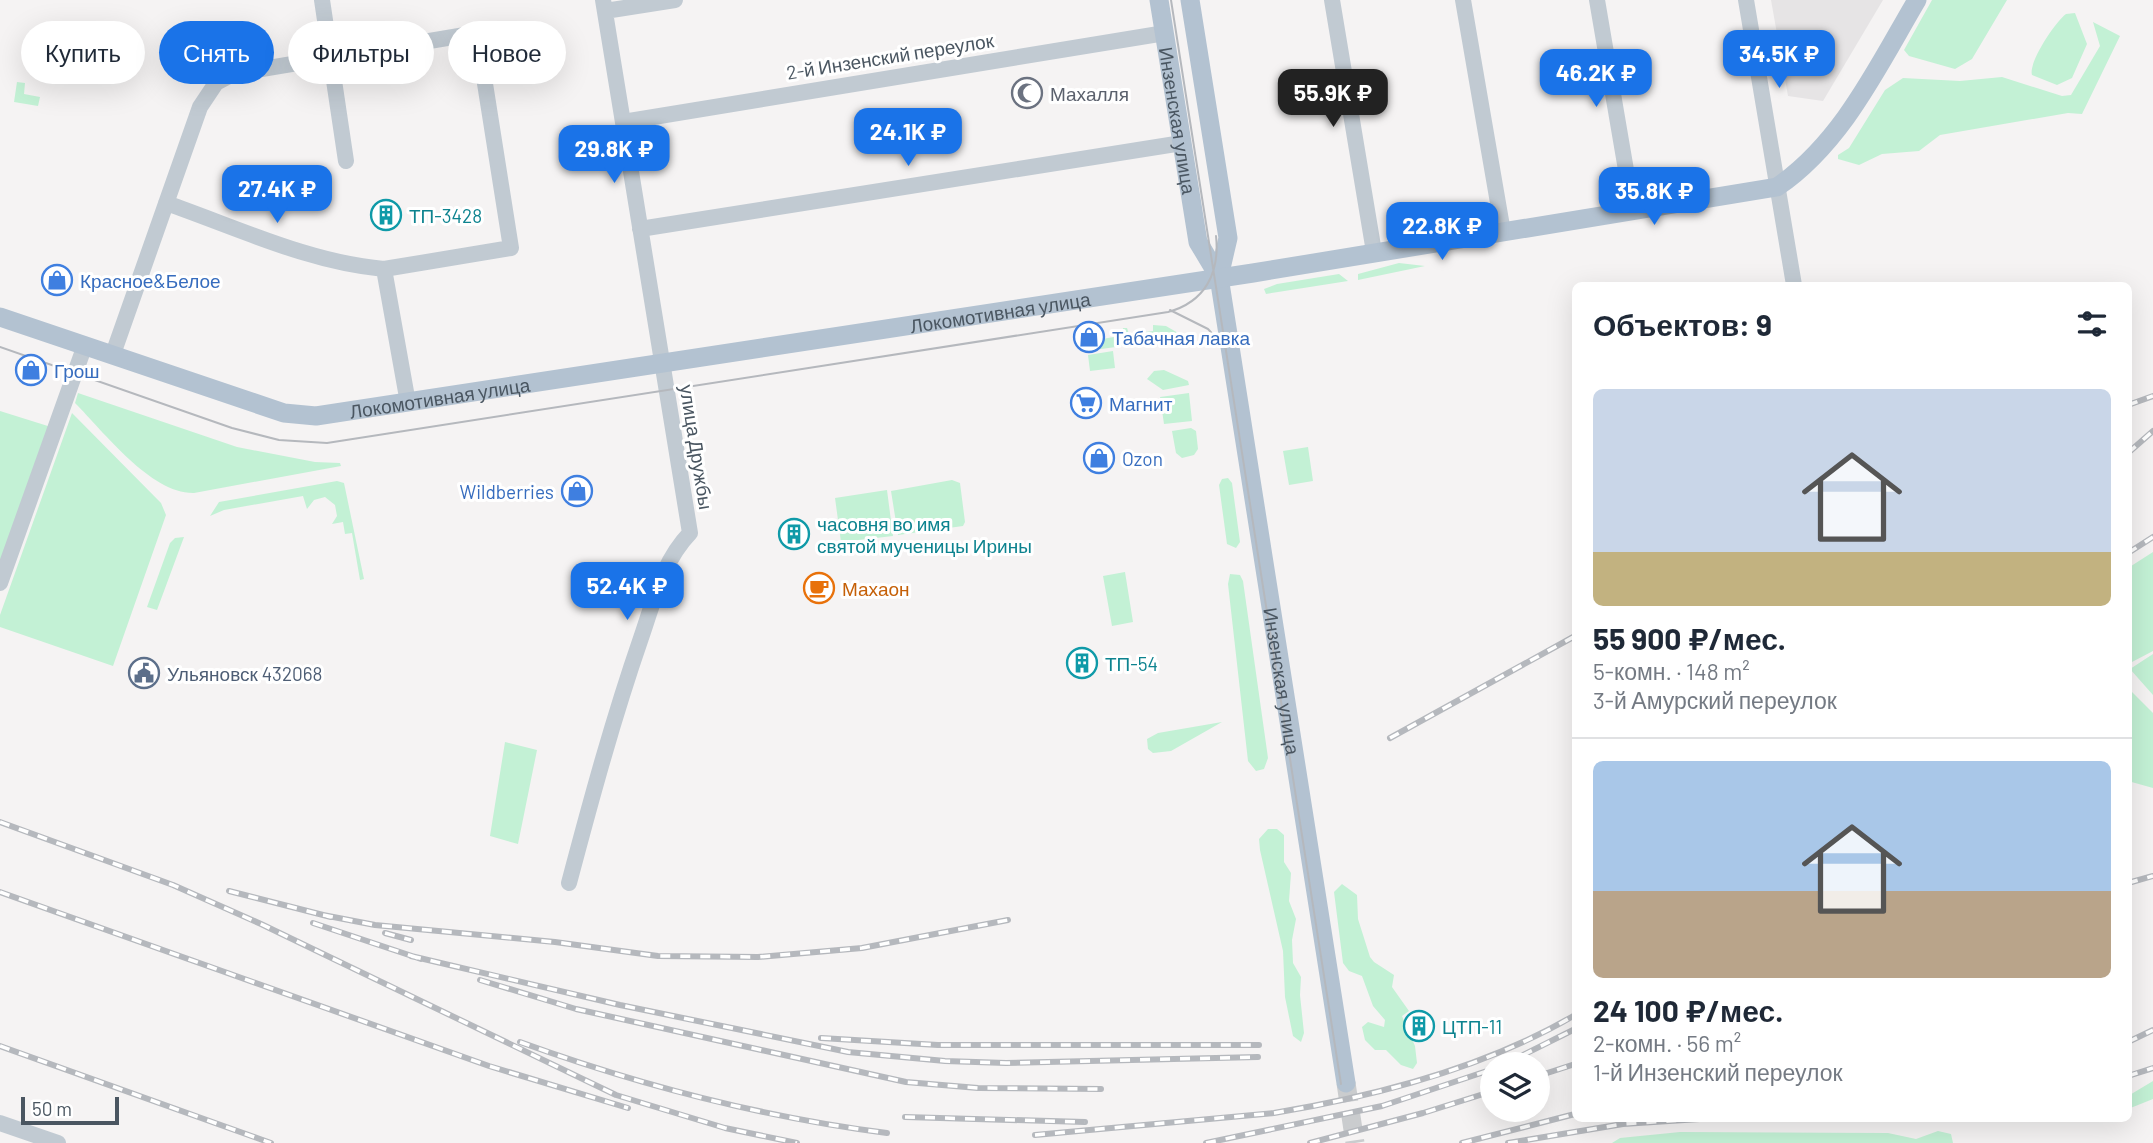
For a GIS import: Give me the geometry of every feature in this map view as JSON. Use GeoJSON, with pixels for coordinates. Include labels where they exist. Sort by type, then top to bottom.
{"type":"FeatureCollection","features":[{"type":"Feature","properties":{"kind":"main road","name":"Инзенская улица"},"geometry":{"type":"LineString","coordinates":[[1159,0],[1198,242],[1219,276]]}},
{"type":"Feature","properties":{"kind":"main road","name":"Инзенская улица"},"geometry":{"type":"LineString","coordinates":[[1190,0],[1228,238],[1219,276],[1346,1083]]}},
{"type":"Feature","properties":{"kind":"main road","name":"Локомотивная улица"},"geometry":{"type":"LineString","coordinates":[[0,317],[284,413],[316,416],[1633,211],[1777,187],[1803,170],[1852,111],[1917,0]]}},
{"type":"Feature","properties":{"kind":"street"},"geometry":{"type":"LineString","coordinates":[[322,0],[325,21]]}},
{"type":"Feature","properties":{"kind":"street"},"geometry":{"type":"LineString","coordinates":[[604,6],[675,0]]}},
{"type":"Feature","properties":{"kind":"street"},"geometry":{"type":"LineString","coordinates":[[1332,0],[1374,252]]}},
{"type":"Feature","properties":{"kind":"street"},"geometry":{"type":"LineString","coordinates":[[1463,0],[1503,232]]}},
{"type":"Feature","properties":{"kind":"street"},"geometry":{"type":"LineString","coordinates":[[1597,0],[1633,211]]}},
{"type":"Feature","properties":{"kind":"street"},"geometry":{"type":"LineString","coordinates":[[1746,0],[1793,282]]}},
{"type":"Feature","properties":{"kind":"street","name":"улица Дружбы"},"geometry":{"type":"LineString","coordinates":[[569,883],[610,728],[651,607],[673,550],[690,533],[604,6]]}},
{"type":"Feature","properties":{"kind":"street"},"geometry":{"type":"LineString","coordinates":[[166,203],[283,247],[355,266],[384,269],[511,248],[477,33],[434,40]]}},
{"type":"Feature","properties":{"kind":"street","name":"2-й Инзенский переулок"},"geometry":{"type":"LineString","coordinates":[[623,122],[1165,33]]}},
{"type":"Feature","properties":{"kind":"street"},"geometry":{"type":"LineString","coordinates":[[113,354],[200,107],[216,83],[233,74],[288,64]]}},
{"type":"Feature","properties":{"kind":"street"},"geometry":{"type":"LineString","coordinates":[[335,84],[346,161]]}},
{"type":"Feature","properties":{"kind":"street"},"geometry":{"type":"LineString","coordinates":[[640,229],[1182,143]]}},
{"type":"Feature","properties":{"kind":"street"},"geometry":{"type":"LineString","coordinates":[[384,269],[408,402]]}},
{"type":"Feature","properties":{"kind":"street"},"geometry":{"type":"LineString","coordinates":[[0,583],[85,345]]}},
{"type":"Feature","properties":{"kind":"street"},"geometry":{"type":"LineString","coordinates":[[0,1123],[58,1143]]}},
{"type":"Feature","properties":{"kind":"shaded area"},"geometry":{"type":"Polygon","coordinates":[[[1771,0],[1883,0],[1823,101],[1788,96],[1771,0]]]}},
{"type":"Feature","properties":{"kind":"green space"},"geometry":{"type":"Polygon","coordinates":[[[1932,0],[2007,0],[1972,59],[1955,69],[1909,56],[1904,50],[1932,0]]]}},
{"type":"Feature","properties":{"kind":"green space"},"geometry":{"type":"Polygon","coordinates":[[[2075,13],[2087,44],[2072,78],[2057,85],[2032,75],[2034,62],[2049,34],[2061,18],[2075,13]]]}},
{"type":"Feature","properties":{"kind":"green space"},"geometry":{"type":"Polygon","coordinates":[[[2093,22],[2120,36],[2082,114],[2068,113],[1940,135],[1919,151],[1882,154],[1859,165],[1838,159],[1838,155],[1849,148],[1885,90],[1903,78],[1960,81],[2002,77],[2062,96],[2071,95],[2100,46],[2093,22]]]}},
{"type":"Feature","properties":{"kind":"green space"},"geometry":{"type":"Polygon","coordinates":[[[17,82],[25,84],[24,94],[40,97],[38,106],[14,102],[17,82]]]}},
{"type":"Feature","properties":{"kind":"green space"},"geometry":{"type":"Polygon","coordinates":[[[1399,263],[1425,266],[1358,280],[1358,274],[1399,263]]]}},
{"type":"Feature","properties":{"kind":"green space"},"geometry":{"type":"Polygon","coordinates":[[[1339,274],[1348,281],[1266,294],[1264,289],[1277,284],[1339,274]]]}},
{"type":"Feature","properties":{"kind":"green space"},"geometry":{"type":"Polygon","coordinates":[[[1153,325],[1166,326],[1185,337],[1121,346],[1123,328],[1127,328],[1129,334],[1153,331],[1153,325]]]}},
{"type":"Feature","properties":{"kind":"green space"},"geometry":{"type":"Polygon","coordinates":[[[1114,329],[1119,332],[1116,347],[1086,351],[1084,342],[1114,337],[1114,329]]]}},
{"type":"Feature","properties":{"kind":"green space"},"geometry":{"type":"Polygon","coordinates":[[[1113,351],[1115,368],[1090,371],[1088,355],[1113,351]]]}},
{"type":"Feature","properties":{"kind":"green space"},"geometry":{"type":"Polygon","coordinates":[[[1164,370],[1188,381],[1189,385],[1163,390],[1147,379],[1154,371],[1164,370]]]}},
{"type":"Feature","properties":{"kind":"green space"},"geometry":{"type":"Polygon","coordinates":[[[78,393],[237,447],[315,462],[340,463],[341,466],[194,493],[178,491],[145,473],[129,459],[75,403],[78,393]]]}},
{"type":"Feature","properties":{"kind":"green space"},"geometry":{"type":"Polygon","coordinates":[[[1189,393],[1192,421],[1164,424],[1160,397],[1189,393]]]}},
{"type":"Feature","properties":{"kind":"green space"},"geometry":{"type":"Polygon","coordinates":[[[0,411],[51,427],[0,567],[0,411]]]}},
{"type":"Feature","properties":{"kind":"green space"},"geometry":{"type":"Polygon","coordinates":[[[72,413],[161,503],[166,515],[113,666],[0,627],[0,615],[72,413]]]}},
{"type":"Feature","properties":{"kind":"green space"},"geometry":{"type":"Polygon","coordinates":[[[1191,428],[1196,431],[1198,449],[1194,455],[1182,458],[1176,453],[1172,431],[1191,428]]]}},
{"type":"Feature","properties":{"kind":"green space"},"geometry":{"type":"Polygon","coordinates":[[[1308,447],[1313,481],[1289,485],[1283,451],[1308,447]]]}},
{"type":"Feature","properties":{"kind":"green space"},"geometry":{"type":"Polygon","coordinates":[[[1228,478],[1232,483],[1240,542],[1236,548],[1227,544],[1219,485],[1222,479],[1228,478]]]}},
{"type":"Feature","properties":{"kind":"green space"},"geometry":{"type":"Polygon","coordinates":[[[952,480],[960,483],[965,522],[963,526],[898,535],[891,491],[952,480]]]}},
{"type":"Feature","properties":{"kind":"green space"},"geometry":{"type":"Polygon","coordinates":[[[337,481],[344,483],[364,579],[360,580],[352,533],[345,534],[343,522],[332,524],[337,516],[335,505],[325,497],[314,500],[307,509],[303,496],[224,510],[210,516],[219,502],[337,481]]]}},
{"type":"Feature","properties":{"kind":"green space"},"geometry":{"type":"Polygon","coordinates":[[[887,490],[893,536],[841,542],[835,498],[887,490]]]}},
{"type":"Feature","properties":{"kind":"green space"},"geometry":{"type":"Polygon","coordinates":[[[184,537],[157,610],[147,607],[170,543],[175,538],[184,537]]]}},
{"type":"Feature","properties":{"kind":"green space"},"geometry":{"type":"Polygon","coordinates":[[[2153,552],[2153,651],[2132,662],[2132,565],[2153,552]]]}},
{"type":"Feature","properties":{"kind":"green space"},"geometry":{"type":"Polygon","coordinates":[[[1125,572],[1133,622],[1112,626],[1103,576],[1125,572]]]}},
{"type":"Feature","properties":{"kind":"green space"},"geometry":{"type":"Polygon","coordinates":[[[1230,574],[1240,575],[1243,581],[1268,758],[1264,769],[1256,771],[1248,761],[1228,584],[1230,574]]]}},
{"type":"Feature","properties":{"kind":"green space"},"geometry":{"type":"Polygon","coordinates":[[[2153,654],[2153,695],[2132,671],[2132,668],[2153,654]]]}},
{"type":"Feature","properties":{"kind":"green space"},"geometry":{"type":"Polygon","coordinates":[[[2132,692],[2153,713],[2153,788],[2132,782],[2132,692]]]}},
{"type":"Feature","properties":{"kind":"green space"},"geometry":{"type":"Polygon","coordinates":[[[1222,722],[1171,751],[1153,753],[1148,749],[1147,739],[1158,733],[1222,722]]]}},
{"type":"Feature","properties":{"kind":"green space"},"geometry":{"type":"Polygon","coordinates":[[[505,742],[537,750],[518,844],[490,836],[505,742]]]}},
{"type":"Feature","properties":{"kind":"green space"},"geometry":{"type":"Polygon","coordinates":[[[1268,829],[1277,829],[1284,835],[1284,862],[1291,873],[1289,901],[1296,919],[1292,940],[1293,963],[1301,977],[1304,1033],[1301,1042],[1293,1036],[1285,997],[1283,951],[1260,850],[1259,839],[1268,829]]]}},
{"type":"Feature","properties":{"kind":"green space"},"geometry":{"type":"Polygon","coordinates":[[[1342,884],[1357,895],[1358,919],[1370,957],[1394,975],[1392,987],[1409,1011],[1402,1016],[1415,1046],[1417,1063],[1413,1069],[1401,1065],[1386,1050],[1375,1050],[1365,1040],[1362,1027],[1368,1022],[1384,1027],[1385,1020],[1373,1006],[1362,976],[1349,971],[1343,963],[1334,892],[1342,884]]]}},
{"type":"Feature","properties":{"kind":"green space"},"geometry":{"type":"Polygon","coordinates":[[[2153,1081],[2153,1099],[2132,1107],[2132,1094],[2153,1081]]]}},
{"type":"Feature","properties":{"kind":"green space"},"geometry":{"type":"Polygon","coordinates":[[[1938,1131],[1951,1134],[1953,1143],[1612,1143],[1620,1138],[1680,1132],[1888,1133],[1916,1139],[1938,1131]]]}},
{"type":"Feature","properties":{"kind":"tunnel"},"geometry":{"type":"LineString","coordinates":[[1346,1083],[1355,1143]]}},
{"type":"Feature","properties":{"kind":"tram line"},"geometry":{"type":"LineString","coordinates":[[1171,0],[1341,1084]]}},
{"type":"Feature","properties":{"kind":"tram line"},"geometry":{"type":"LineString","coordinates":[[0,347],[232,428],[279,440],[327,443],[1168,312],[1192,301],[1207,284],[1215,262],[1216,236]]}},
{"type":"Feature","properties":{"kind":"tram line"},"geometry":{"type":"LineString","coordinates":[[1170,310],[1208,329],[1226,349]]}},
{"type":"Feature","properties":{"kind":"railway"},"geometry":{"type":"LineString","coordinates":[[2132,404],[2153,396]]}},
{"type":"Feature","properties":{"kind":"railway"},"geometry":{"type":"LineString","coordinates":[[2132,449],[2153,431]]}},
{"type":"Feature","properties":{"kind":"railway"},"geometry":{"type":"LineString","coordinates":[[2132,550],[2153,537]]}},
{"type":"Feature","properties":{"kind":"railway"},"geometry":{"type":"LineString","coordinates":[[1390,738],[1572,638]]}},
{"type":"Feature","properties":{"kind":"railway"},"geometry":{"type":"LineString","coordinates":[[0,822],[173,885],[261,924],[616,1095],[725,1128],[797,1143]]}},
{"type":"Feature","properties":{"kind":"railway"},"geometry":{"type":"LineString","coordinates":[[2132,882],[2153,876]]}},
{"type":"Feature","properties":{"kind":"railway"},"geometry":{"type":"LineString","coordinates":[[229,891],[331,917]]}},
{"type":"Feature","properties":{"kind":"railway"},"geometry":{"type":"LineString","coordinates":[[0,892],[489,1066],[628,1108]]}},
{"type":"Feature","properties":{"kind":"railway"},"geometry":{"type":"LineString","coordinates":[[323,915],[375,925],[555,942],[658,956],[758,957],[862,948],[1008,920]]}},
{"type":"Feature","properties":{"kind":"railway"},"geometry":{"type":"LineString","coordinates":[[313,923],[421,959]]}},
{"type":"Feature","properties":{"kind":"railway"},"geometry":{"type":"LineString","coordinates":[[385,933],[411,940]]}},
{"type":"Feature","properties":{"kind":"railway"},"geometry":{"type":"LineString","coordinates":[[411,956],[620,1005],[848,1052],[945,1061],[1006,1063],[1258,1057]]}},
{"type":"Feature","properties":{"kind":"railway"},"geometry":{"type":"LineString","coordinates":[[480,980],[576,1009],[906,1082],[978,1088],[1101,1089]]}},
{"type":"Feature","properties":{"kind":"railway"},"geometry":{"type":"LineString","coordinates":[[1035,1135],[1274,1113],[1351,1098],[1429,1078],[1467,1065],[1540,1034],[1572,1017]]}},
{"type":"Feature","properties":{"kind":"railway"},"geometry":{"type":"LineString","coordinates":[[1529,1052],[1572,1030]]}},
{"type":"Feature","properties":{"kind":"railway"},"geometry":{"type":"LineString","coordinates":[[2132,1040],[2153,1030]]}},
{"type":"Feature","properties":{"kind":"railway"},"geometry":{"type":"LineString","coordinates":[[821,1038],[938,1045],[1259,1045]]}},
{"type":"Feature","properties":{"kind":"railway"},"geometry":{"type":"LineString","coordinates":[[520,1042],[701,1098],[793,1118],[887,1133]]}},
{"type":"Feature","properties":{"kind":"railway"},"geometry":{"type":"LineString","coordinates":[[0,1046],[271,1143]]}},
{"type":"Feature","properties":{"kind":"railway"},"geometry":{"type":"LineString","coordinates":[[1550,1072],[1572,1065]]}},
{"type":"Feature","properties":{"kind":"railway"},"geometry":{"type":"LineString","coordinates":[[2132,1075],[2153,1068]]}},
{"type":"Feature","properties":{"kind":"railway"},"geometry":{"type":"LineString","coordinates":[[1206,1143],[1382,1106],[1480,1073]]}},
{"type":"Feature","properties":{"kind":"railway"},"geometry":{"type":"LineString","coordinates":[[1310,1143],[1480,1095]]}},
{"type":"Feature","properties":{"kind":"railway"},"geometry":{"type":"LineString","coordinates":[[1462,1143],[1572,1115]]}},
{"type":"Feature","properties":{"kind":"railway"},"geometry":{"type":"LineString","coordinates":[[905,1117],[1085,1122]]}},
{"type":"Feature","properties":{"kind":"railway"},"geometry":{"type":"LineString","coordinates":[[1508,1143],[1623,1124],[1654,1122]]}},
{"type":"Feature","properties":{"kind":"place","name":"Махалля"},"geometry":{"type":"Point","coordinates":[1027,93]}},
{"type":"Feature","properties":{"kind":"place","name":"ТП-3428"},"geometry":{"type":"Point","coordinates":[386,215]}},
{"type":"Feature","properties":{"kind":"place","name":"Красное&Белое"},"geometry":{"type":"Point","coordinates":[57,280]}},
{"type":"Feature","properties":{"kind":"place","name":"Табачная лавка"},"geometry":{"type":"Point","coordinates":[1089,337]}},
{"type":"Feature","properties":{"kind":"place","name":"Грош"},"geometry":{"type":"Point","coordinates":[31,370]}},
{"type":"Feature","properties":{"kind":"place","name":"Магнит"},"geometry":{"type":"Point","coordinates":[1086,403]}},
{"type":"Feature","properties":{"kind":"place","name":"Ozon"},"geometry":{"type":"Point","coordinates":[1099,458]}},
{"type":"Feature","properties":{"kind":"place","name":"Wildberries"},"geometry":{"type":"Point","coordinates":[577,491]}},
{"type":"Feature","properties":{"kind":"place","name":"часовня во имя святой мученицы Ирины"},"geometry":{"type":"Point","coordinates":[794,534]}},
{"type":"Feature","properties":{"kind":"place","name":"Махаон"},"geometry":{"type":"Point","coordinates":[819,588]}},
{"type":"Feature","properties":{"kind":"place","name":"ТП-54"},"geometry":{"type":"Point","coordinates":[1082,663]}},
{"type":"Feature","properties":{"kind":"place","name":"Ульяновск 432068"},"geometry":{"type":"Point","coordinates":[144,673]}},
{"type":"Feature","properties":{"kind":"place","name":"ЦТП-11"},"geometry":{"type":"Point","coordinates":[1419,1026]}}]}
